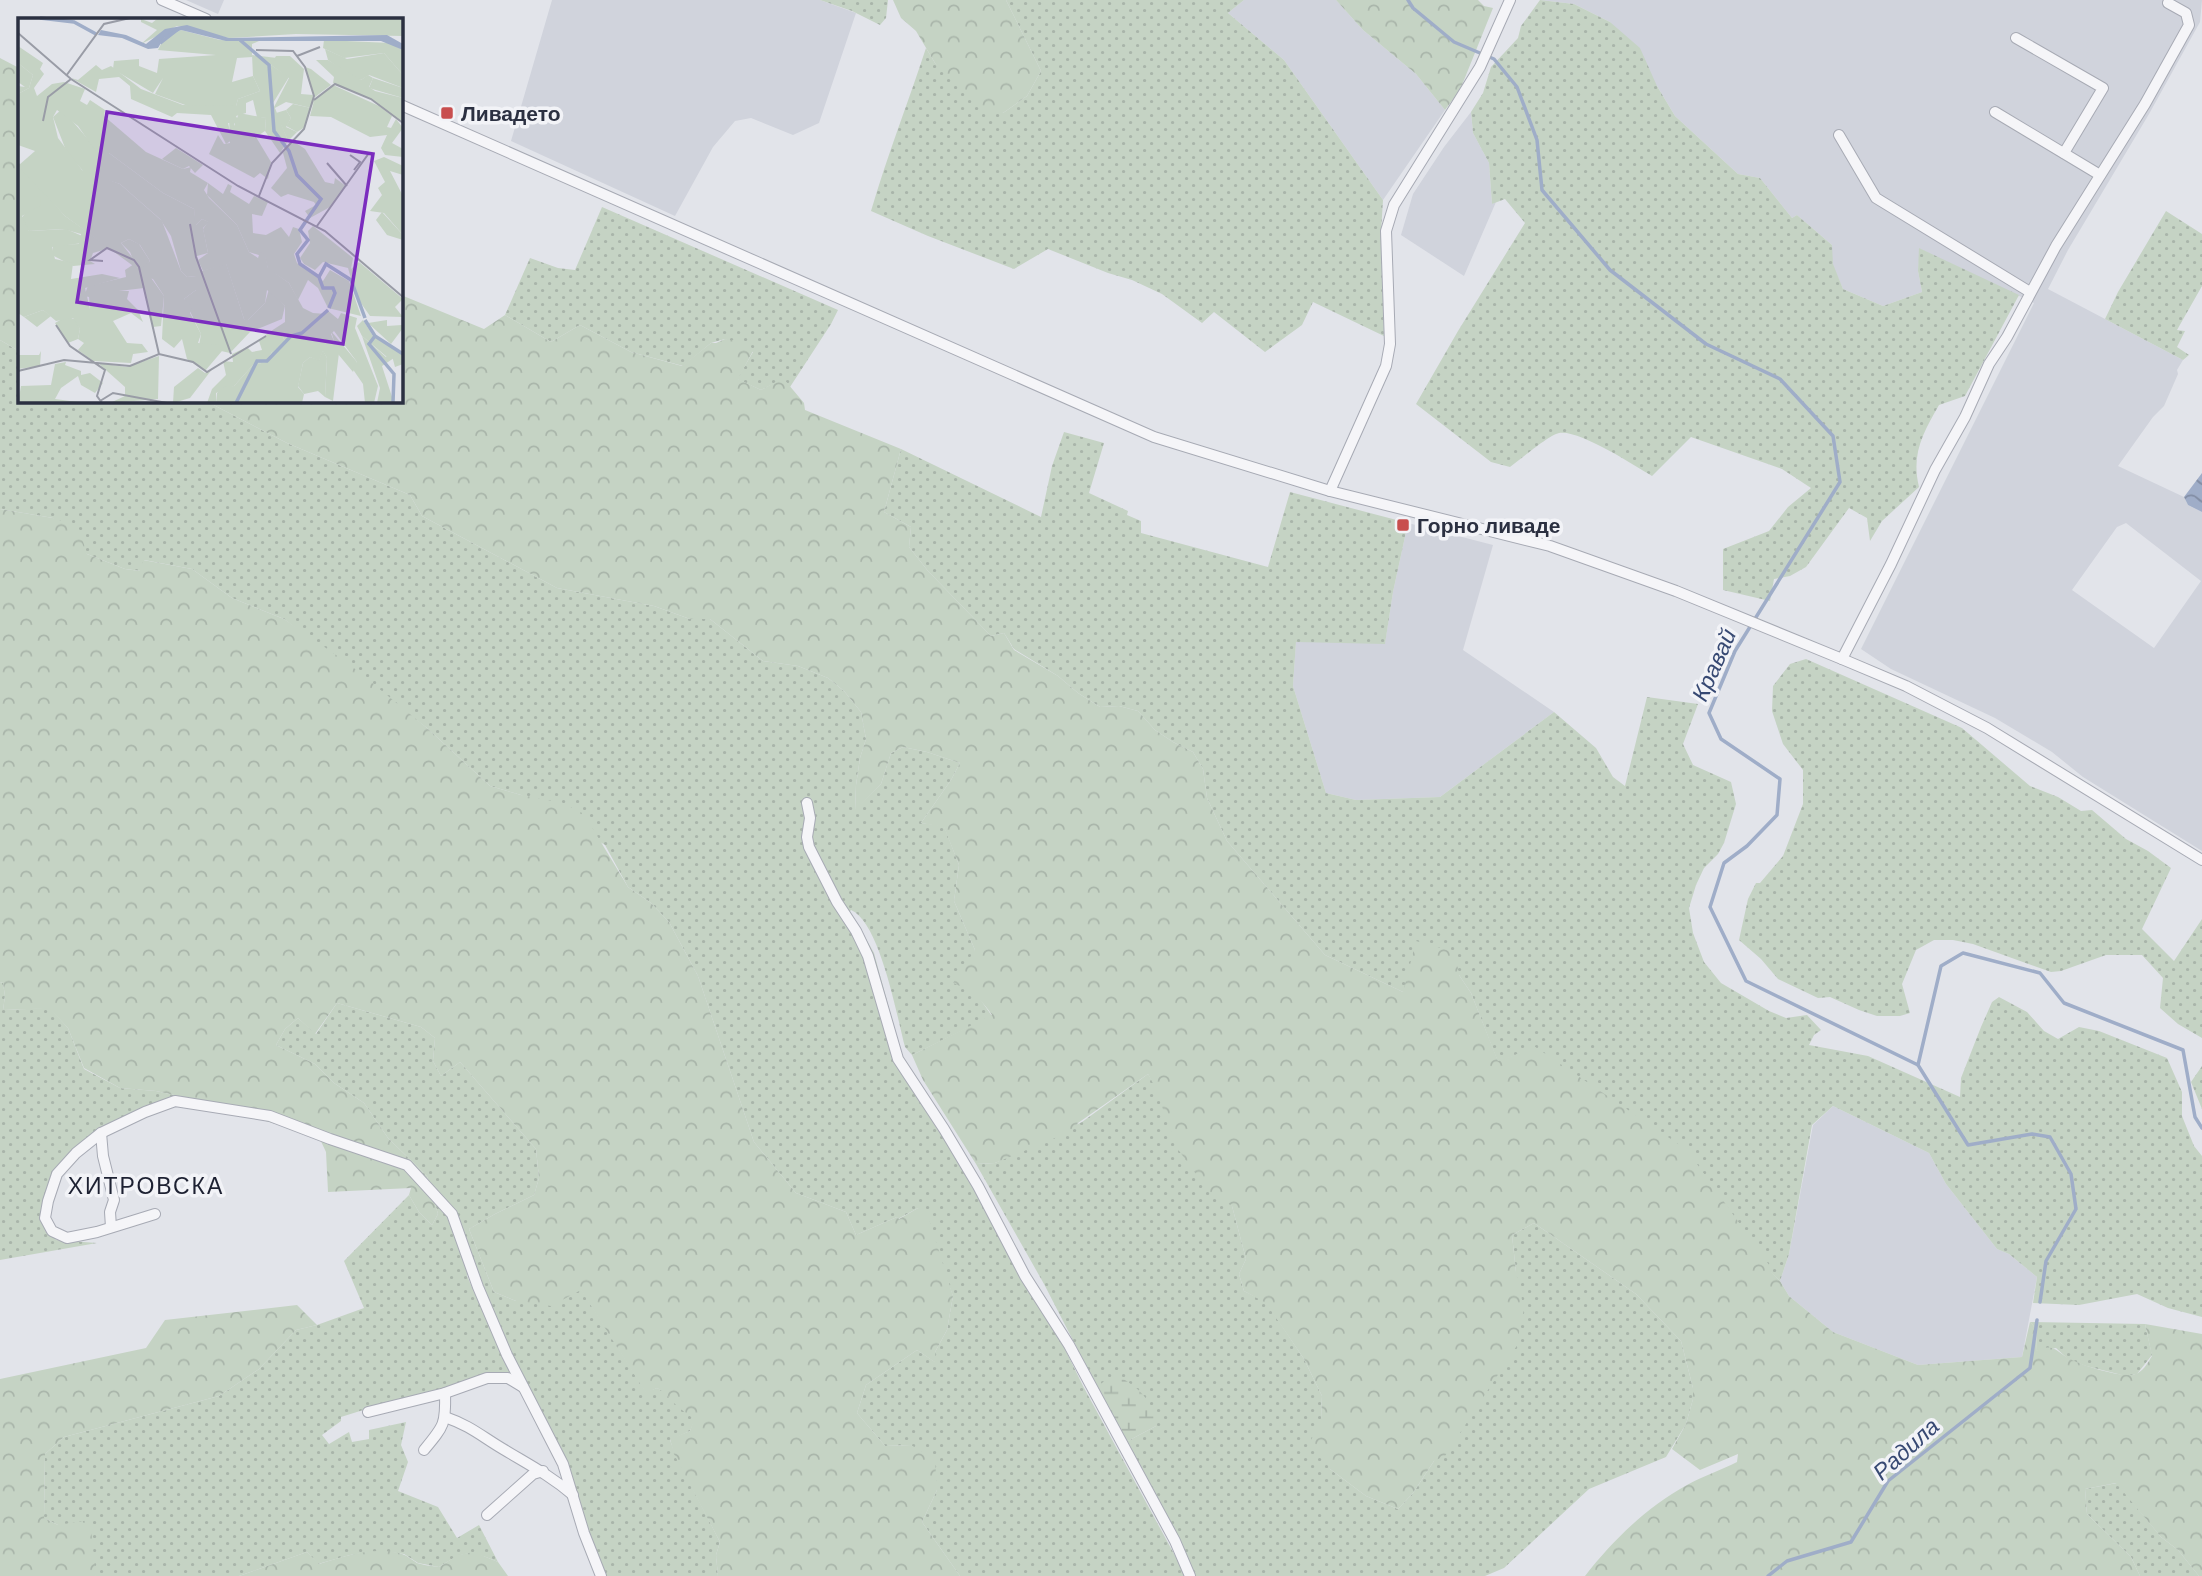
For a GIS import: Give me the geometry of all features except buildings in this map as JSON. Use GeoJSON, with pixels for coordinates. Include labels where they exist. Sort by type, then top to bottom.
{"type":"FeatureCollection","features":[{"type":"Feature","properties":{"kind":"street"},"geometry":{"type":"LineString","coordinates":[[162,0],[204,18]]}},
{"type":"Feature","properties":{"kind":"street"},"geometry":{"type":"LineString","coordinates":[[1330,491],[1386,366],[1390,344],[1386,231],[1394,205],[1480,67],[1510,0]]}},
{"type":"Feature","properties":{"kind":"street"},"geometry":{"type":"LineString","coordinates":[[1842,659],[1935,470],[1965,417],[1989,364],[2145,104],[2189,25],[2186,13],[2168,4]]}},
{"type":"Feature","properties":{"kind":"street"},"geometry":{"type":"LineString","coordinates":[[2016,38],[2103,88],[2064,153]]}},
{"type":"Feature","properties":{"kind":"street"},"geometry":{"type":"LineString","coordinates":[[402,105],[1154,437],[1330,491],[1550,546],[1676,591],[1842,659],[1906,686],[1987,728],[2202,860]]}},
{"type":"Feature","properties":{"kind":"street"},"geometry":{"type":"LineString","coordinates":[[1995,112],[2100,175]]}},
{"type":"Feature","properties":{"kind":"street"},"geometry":{"type":"LineString","coordinates":[[1839,135],[1876,198],[2030,292]]}},
{"type":"Feature","properties":{"kind":"street"},"geometry":{"type":"LineString","coordinates":[[807,803],[810,818],[807,837],[809,847],[868,956],[898,1059],[944,1129],[978,1186],[1025,1276],[1069,1345],[1175,1541],[1191,1576]]}},
{"type":"Feature","properties":{"kind":"street"},"geometry":{"type":"LineString","coordinates":[[155,1214],[67,1238],[52,1230],[46,1217],[48,1200],[57,1174],[76,1153],[101,1133],[175,1101],[270,1116],[407,1165],[452,1214],[478,1287],[523,1387],[563,1464],[584,1533],[601,1576]]}},
{"type":"Feature","properties":{"kind":"street"},"geometry":{"type":"LineString","coordinates":[[101,1133],[103,1156],[114,1200],[110,1212],[111,1227]]}},
{"type":"Feature","properties":{"kind":"street"},"geometry":{"type":"LineString","coordinates":[[368,1412],[445,1393],[487,1378],[508,1378],[523,1387]]}},
{"type":"Feature","properties":{"kind":"street"},"geometry":{"type":"LineString","coordinates":[[424,1450],[442,1428],[445,1393]]}},
{"type":"Feature","properties":{"kind":"street"},"geometry":{"type":"LineString","coordinates":[[445,1417],[468,1425],[502,1449],[543,1471],[573,1495]]}},
{"type":"Feature","properties":{"kind":"street"},"geometry":{"type":"LineString","coordinates":[[488,1515],[533,1474],[543,1471]]}},
{"type":"Feature","properties":{"kind":"shaded area"},"geometry":{"type":"Polygon","coordinates":[[[186,0],[224,0],[218,14],[186,0]]]}},
{"type":"Feature","properties":{"kind":"shaded area"},"geometry":{"type":"Polygon","coordinates":[[[552,0],[820,0],[856,13],[819,123],[793,135],[751,118],[735,121],[713,147],[675,216],[511,141],[552,0]]]}},
{"type":"Feature","properties":{"kind":"shaded area"},"geometry":{"type":"Polygon","coordinates":[[[1244,0],[1336,0],[1363,30],[1416,74],[1445,110],[1383,200],[1284,60],[1228,13],[1244,0]]]}},
{"type":"Feature","properties":{"kind":"shaded area"},"geometry":{"type":"Polygon","coordinates":[[[1540,0],[2202,0],[2200,22],[2048,289],[2183,360],[2164,406],[2118,466],[2184,497],[2188,505],[2202,512],[2202,851],[2083,777],[2052,752],[1995,718],[1891,669],[1861,649],[2034,303],[1920,249],[1918,271],[1922,292],[1883,306],[1843,289],[1832,264],[1832,245],[1797,215],[1792,218],[1760,178],[1738,174],[1675,116],[1657,86],[1610,22],[1574,4],[1540,0]],[[2126,523],[2117,527],[2072,590],[2154,648],[2201,581],[2126,523]]]}},
{"type":"Feature","properties":{"kind":"shaded area"},"geometry":{"type":"Polygon","coordinates":[[[1471,112],[1473,133],[1489,163],[1492,204],[1496,202],[1464,276],[1401,235],[1413,194],[1471,112]]]}},
{"type":"Feature","properties":{"kind":"shaded area"},"geometry":{"type":"Polygon","coordinates":[[[1408,523],[1493,545],[1463,650],[1554,712],[1440,797],[1356,800],[1326,793],[1293,686],[1296,641],[1385,643],[1408,523]]]}},
{"type":"Feature","properties":{"kind":"shaded area"},"geometry":{"type":"Polygon","coordinates":[[[1833,1106],[1929,1153],[1946,1184],[1997,1249],[2009,1254],[2037,1277],[2022,1357],[1918,1365],[1833,1332],[1789,1296],[1780,1281],[1789,1254],[1813,1125],[1833,1106]]]}},
{"type":"Feature","properties":{"kind":"green space"},"geometry":{"type":"Polygon","coordinates":[[[820,0],[888,0],[886,18],[880,25],[852,11],[820,0]]]}},
{"type":"Feature","properties":{"kind":"green space"},"geometry":{"type":"Polygon","coordinates":[[[893,0],[1006,0],[1041,71],[1027,96],[1003,113],[983,110],[935,63],[916,31],[901,18],[893,0]]]}},
{"type":"Feature","properties":{"kind":"green space"},"geometry":{"type":"Polygon","coordinates":[[[1006,0],[1244,0],[1228,13],[1284,60],[1383,200],[1381,232],[1384,336],[1313,302],[1302,325],[1265,352],[1214,312],[1202,323],[1162,294],[1048,249],[1014,269],[871,211],[926,48],[935,63],[1003,113],[1027,96],[1041,71],[1006,0]]]}},
{"type":"Feature","properties":{"kind":"green space"},"geometry":{"type":"Polygon","coordinates":[[[1336,0],[1478,0],[1484,6],[1493,8],[1460,90],[1445,110],[1416,74],[1363,30],[1336,0]]]}},
{"type":"Feature","properties":{"kind":"green space"},"geometry":{"type":"Polygon","coordinates":[[[1540,0],[1574,4],[1610,22],[1640,48],[1657,86],[1675,116],[1738,174],[1760,178],[1792,218],[1797,215],[1832,245],[1833,264],[1843,289],[1883,306],[1922,292],[1918,271],[1919,248],[2019,295],[1965,396],[1939,405],[1928,425],[1918,454],[1919,487],[1882,521],[1870,541],[1867,518],[1849,508],[1806,567],[1790,576],[1774,579],[1770,601],[1723,590],[1723,549],[1769,531],[1788,507],[1811,488],[1782,469],[1691,437],[1652,476],[1592,442],[1568,433],[1554,435],[1510,467],[1491,462],[1416,404],[1525,223],[1505,199],[1492,204],[1489,163],[1473,133],[1471,112],[1483,93],[1491,67],[1518,38],[1521,26],[1540,0]]]}},
{"type":"Feature","properties":{"kind":"green space"},"geometry":{"type":"Polygon","coordinates":[[[0,58],[18,67],[18,350],[0,340],[0,58]]]}},
{"type":"Feature","properties":{"kind":"green space"},"geometry":{"type":"Polygon","coordinates":[[[602,207],[838,310],[790,387],[783,379],[761,390],[737,379],[753,352],[725,339],[711,343],[683,366],[631,352],[580,325],[551,342],[505,315],[530,258],[558,268],[575,270],[602,207]]]}},
{"type":"Feature","properties":{"kind":"green space"},"geometry":{"type":"Polygon","coordinates":[[[2166,211],[2202,234],[2202,286],[2177,330],[2185,331],[2177,347],[2189,355],[2183,360],[2105,319],[2166,211]]]}},
{"type":"Feature","properties":{"kind":"green space"},"geometry":{"type":"Polygon","coordinates":[[[402,295],[484,329],[505,315],[551,342],[580,325],[631,352],[682,366],[711,343],[725,339],[749,343],[753,351],[738,379],[761,390],[783,378],[804,403],[805,410],[901,449],[884,512],[911,527],[909,547],[928,571],[991,636],[1004,633],[1014,650],[1058,676],[1100,707],[1119,706],[1138,711],[1155,730],[1193,752],[1203,769],[1207,798],[1227,841],[1325,955],[1403,992],[1416,941],[1455,952],[1459,975],[1471,993],[1498,1061],[1520,1053],[1528,1042],[1687,1150],[1789,1296],[1833,1332],[1918,1365],[2022,1357],[2030,1322],[2037,1330],[2036,1351],[2051,1348],[2085,1365],[2125,1375],[2138,1373],[2152,1356],[2145,1324],[2202,1334],[2202,1576],[2199,1576],[2178,1550],[2161,1537],[2116,1483],[2085,1489],[2087,1514],[2131,1557],[2140,1576],[1585,1576],[1619,1537],[1645,1514],[1687,1485],[1737,1462],[1738,1454],[1700,1470],[1672,1449],[1686,1424],[1693,1399],[1693,1388],[1681,1341],[1636,1294],[1534,1223],[1512,1235],[1524,1309],[1516,1347],[1445,1456],[1434,1461],[1413,1493],[1398,1509],[1366,1496],[1330,1469],[1311,1440],[1321,1419],[1322,1396],[1304,1359],[1266,1303],[1244,1291],[1239,1274],[1246,1259],[1232,1206],[1209,1192],[1177,1148],[1148,1074],[1078,1123],[1072,1131],[995,1163],[976,1164],[923,1080],[912,1055],[992,1015],[975,996],[953,983],[975,950],[954,901],[959,865],[944,827],[921,823],[960,763],[903,747],[891,753],[881,784],[855,811],[860,758],[866,739],[861,712],[844,691],[828,678],[798,666],[763,661],[710,619],[690,619],[654,606],[557,588],[422,516],[410,495],[287,443],[208,402],[402,402],[402,295]]]}},
{"type":"Feature","properties":{"kind":"green space"},"geometry":{"type":"Polygon","coordinates":[[[0,340],[18,350],[18,402],[208,402],[287,443],[410,495],[422,516],[557,588],[654,606],[690,619],[710,619],[763,661],[798,666],[828,678],[844,691],[861,712],[866,739],[860,758],[855,810],[881,784],[891,753],[903,747],[960,763],[921,823],[944,826],[959,865],[954,901],[975,950],[967,988],[980,999],[992,1016],[912,1055],[905,1047],[886,972],[871,932],[861,918],[851,910],[849,913],[874,953],[902,1056],[1045,1308],[1083,1386],[1186,1576],[960,1576],[922,1522],[937,1490],[911,1445],[885,1446],[857,1413],[866,1385],[917,1350],[935,1362],[935,1352],[947,1330],[953,1296],[918,1208],[856,1235],[846,1212],[796,1193],[754,1142],[698,976],[669,922],[651,903],[628,887],[605,845],[521,795],[490,786],[427,728],[284,619],[232,598],[192,569],[144,560],[141,571],[125,569],[87,554],[53,518],[0,509],[0,340]]]}},
{"type":"Feature","properties":{"kind":"green space"},"geometry":{"type":"Polygon","coordinates":[[[1064,432],[1104,443],[1089,493],[1128,511],[1127,515],[1141,521],[1141,533],[1268,567],[1290,492],[1408,523],[1385,644],[1296,642],[1293,686],[1326,793],[1356,800],[1440,797],[1554,712],[1596,748],[1613,777],[1625,786],[1647,697],[1698,704],[1683,744],[1693,765],[1731,782],[1736,804],[1724,843],[1718,854],[1704,868],[1689,908],[1693,933],[1704,962],[1721,983],[1786,1018],[1807,1015],[1821,1030],[1814,1035],[1809,1045],[1868,1056],[1960,1097],[1961,1078],[1992,1002],[1999,997],[2027,1012],[2044,1031],[2058,1039],[2079,1027],[2099,1031],[2167,1058],[2182,1092],[2182,1116],[2194,1146],[2202,1156],[2202,1317],[2168,1308],[2137,1294],[2079,1305],[2033,1303],[2037,1277],[2009,1254],[1997,1249],[1946,1184],[1929,1153],[1833,1106],[1812,1125],[1789,1254],[1780,1281],[1529,1043],[1521,1053],[1498,1062],[1471,993],[1459,975],[1403,992],[1325,955],[1227,841],[1207,798],[1203,769],[1193,752],[1155,730],[1138,711],[1119,706],[1100,707],[1058,676],[1014,649],[1004,633],[991,636],[928,571],[909,547],[911,527],[884,512],[901,449],[1041,517],[1052,466],[1064,432]]]}},
{"type":"Feature","properties":{"kind":"green space"},"geometry":{"type":"Polygon","coordinates":[[[0,509],[53,518],[78,526],[87,554],[125,569],[140,571],[143,560],[192,569],[232,598],[284,619],[349,664],[427,728],[490,786],[563,803],[584,814],[628,887],[651,903],[669,922],[698,976],[754,1142],[796,1193],[846,1212],[856,1235],[897,1217],[899,1219],[918,1208],[927,1213],[953,1296],[947,1330],[935,1352],[936,1363],[917,1350],[866,1385],[857,1413],[885,1446],[911,1445],[935,1459],[937,1490],[922,1522],[960,1576],[718,1576],[716,1555],[720,1542],[674,1454],[670,1439],[690,1431],[694,1419],[657,1388],[646,1393],[581,1290],[551,1306],[516,1301],[494,1292],[469,1229],[534,1195],[539,1178],[536,1149],[460,1062],[441,1076],[433,1061],[435,1038],[421,1027],[337,1003],[315,1034],[298,1018],[285,1029],[276,1045],[315,1064],[334,1083],[364,1103],[388,1138],[427,1176],[438,1214],[432,1225],[419,1212],[409,1195],[411,1188],[328,1192],[326,1152],[319,1137],[192,1099],[156,1091],[120,1088],[84,1068],[68,1028],[50,1009],[3,1010],[5,996],[3,983],[0,982],[0,509]]]}},
{"type":"Feature","properties":{"kind":"green space"},"geometry":{"type":"Polygon","coordinates":[[[1806,659],[1962,728],[2030,786],[2058,797],[2081,811],[2092,810],[2126,839],[2171,868],[2142,929],[2174,961],[2202,919],[2202,1038],[2178,1024],[2160,1008],[2163,978],[2142,955],[2106,955],[2051,972],[1973,944],[1934,940],[1916,950],[1902,984],[1910,1013],[1900,1016],[1877,1016],[1830,997],[1818,998],[1778,979],[1761,959],[1739,940],[1748,899],[1756,883],[1760,883],[1783,856],[1803,804],[1803,770],[1783,744],[1772,711],[1773,686],[1790,664],[1806,659]]]}},
{"type":"Feature","properties":{"kind":"green space"},"geometry":{"type":"Polygon","coordinates":[[[0,982],[3,983],[5,996],[3,1010],[50,1008],[68,1028],[84,1069],[120,1088],[156,1091],[192,1099],[119,1123],[64,1164],[47,1207],[50,1229],[56,1240],[97,1243],[0,1260],[0,982]]]}},
{"type":"Feature","properties":{"kind":"green space"},"geometry":{"type":"Polygon","coordinates":[[[337,1003],[421,1027],[435,1038],[433,1061],[441,1076],[460,1062],[536,1149],[539,1178],[534,1195],[469,1229],[494,1292],[516,1301],[581,1289],[646,1392],[657,1388],[663,1391],[695,1419],[690,1431],[670,1440],[720,1542],[716,1555],[718,1576],[600,1576],[569,1479],[469,1270],[467,1276],[513,1379],[362,1410],[341,1417],[341,1421],[322,1435],[329,1444],[349,1432],[352,1442],[369,1439],[369,1430],[406,1422],[401,1445],[408,1462],[398,1491],[438,1507],[457,1538],[479,1525],[498,1562],[480,1555],[468,1554],[456,1557],[439,1567],[418,1563],[404,1554],[370,1552],[318,1564],[307,1552],[239,1576],[96,1576],[58,1525],[44,1518],[45,1454],[64,1437],[219,1396],[259,1369],[296,1330],[364,1308],[344,1261],[409,1195],[419,1212],[432,1225],[438,1214],[427,1176],[388,1138],[364,1103],[334,1083],[315,1064],[276,1045],[285,1029],[298,1018],[316,1034],[337,1003]]]}},
{"type":"Feature","properties":{"kind":"green space"},"geometry":{"type":"Polygon","coordinates":[[[2202,1066],[2202,1109],[2191,1082],[2202,1066]]]}},
{"type":"Feature","properties":{"kind":"green space"},"geometry":{"type":"Polygon","coordinates":[[[1148,1074],[1232,1206],[1246,1259],[1239,1274],[1244,1291],[1266,1302],[1304,1359],[1322,1396],[1321,1419],[1330,1469],[1366,1496],[1398,1509],[1413,1493],[1434,1461],[1516,1272],[1512,1235],[1534,1223],[1636,1294],[1681,1341],[1693,1388],[1693,1399],[1686,1424],[1666,1457],[1589,1489],[1504,1568],[1485,1576],[1195,1576],[1126,1442],[1156,1426],[1097,1387],[1044,1284],[976,1164],[995,1163],[1082,1122],[1148,1074]]]}},
{"type":"Feature","properties":{"kind":"green space"},"geometry":{"type":"Polygon","coordinates":[[[297,1305],[317,1325],[296,1330],[259,1369],[219,1396],[64,1437],[45,1454],[44,1518],[58,1525],[90,1520],[96,1576],[0,1576],[0,1379],[146,1348],[165,1320],[297,1305]]]}},
{"type":"Feature","properties":{"kind":"green space"},"geometry":{"type":"Polygon","coordinates":[[[2030,1322],[2145,1324],[2152,1355],[2137,1374],[2126,1376],[2086,1366],[2068,1359],[2056,1348],[2036,1351],[2037,1330],[2030,1322]]]}},
{"type":"Feature","properties":{"kind":"green space"},"geometry":{"type":"Polygon","coordinates":[[[1120,1377],[1145,1397],[1152,1409],[1156,1426],[1126,1442],[1097,1387],[1107,1379],[1120,1377]]]}},
{"type":"Feature","properties":{"kind":"green space"},"geometry":{"type":"Polygon","coordinates":[[[2117,1483],[2161,1537],[2178,1550],[2199,1576],[2140,1576],[2131,1557],[2087,1514],[2085,1489],[2117,1483]]]}},
{"type":"Feature","properties":{"kind":"green space"},"geometry":{"type":"Polygon","coordinates":[[[381,1551],[402,1554],[417,1563],[439,1567],[458,1555],[474,1552],[498,1562],[508,1576],[239,1576],[307,1552],[319,1564],[360,1553],[381,1551]]]}},
{"type":"Feature","properties":{"kind":"water"},"geometry":{"type":"Polygon","coordinates":[[[2202,473],[2202,512],[2188,505],[2184,497],[2202,473]]]}},
{"type":"Feature","properties":{"kind":"waterway","name":"Кравай"},"geometry":{"type":"LineString","coordinates":[[1408,0],[1413,8],[1454,42],[1494,59],[1517,87],[1537,140],[1542,190],[1610,270],[1706,344],[1780,379],[1833,436],[1840,482],[1735,651],[1709,713],[1721,739],[1780,779],[1777,815],[1747,846],[1724,863],[1710,907],[1746,981],[1918,1065],[1941,966],[1963,953],[2040,973],[2064,1003],[2183,1050],[2195,1117],[2202,1128]]}},
{"type":"Feature","properties":{"kind":"waterway","name":"Радила"},"geometry":{"type":"LineString","coordinates":[[1918,1065],[1968,1145],[2032,1134],[2050,1137],[2071,1174],[2076,1209],[2046,1261],[2040,1302]]}},
{"type":"Feature","properties":{"kind":"waterway","name":"Радила"},"geometry":{"type":"LineString","coordinates":[[1768,1576],[1787,1561],[1851,1542],[1888,1481],[2030,1368],[2037,1320]]}},
{"type":"Feature","properties":{"kind":"place","name":"Ливадето"},"geometry":{"type":"Point","coordinates":[447,113]}},
{"type":"Feature","properties":{"kind":"place","name":"Горно ливаде"},"geometry":{"type":"Point","coordinates":[1403,525]}},
{"type":"Feature","properties":{"kind":"district","name":"ХИТРОВСКА"},"geometry":{"type":"Point","coordinates":[146,1186]}}]}
